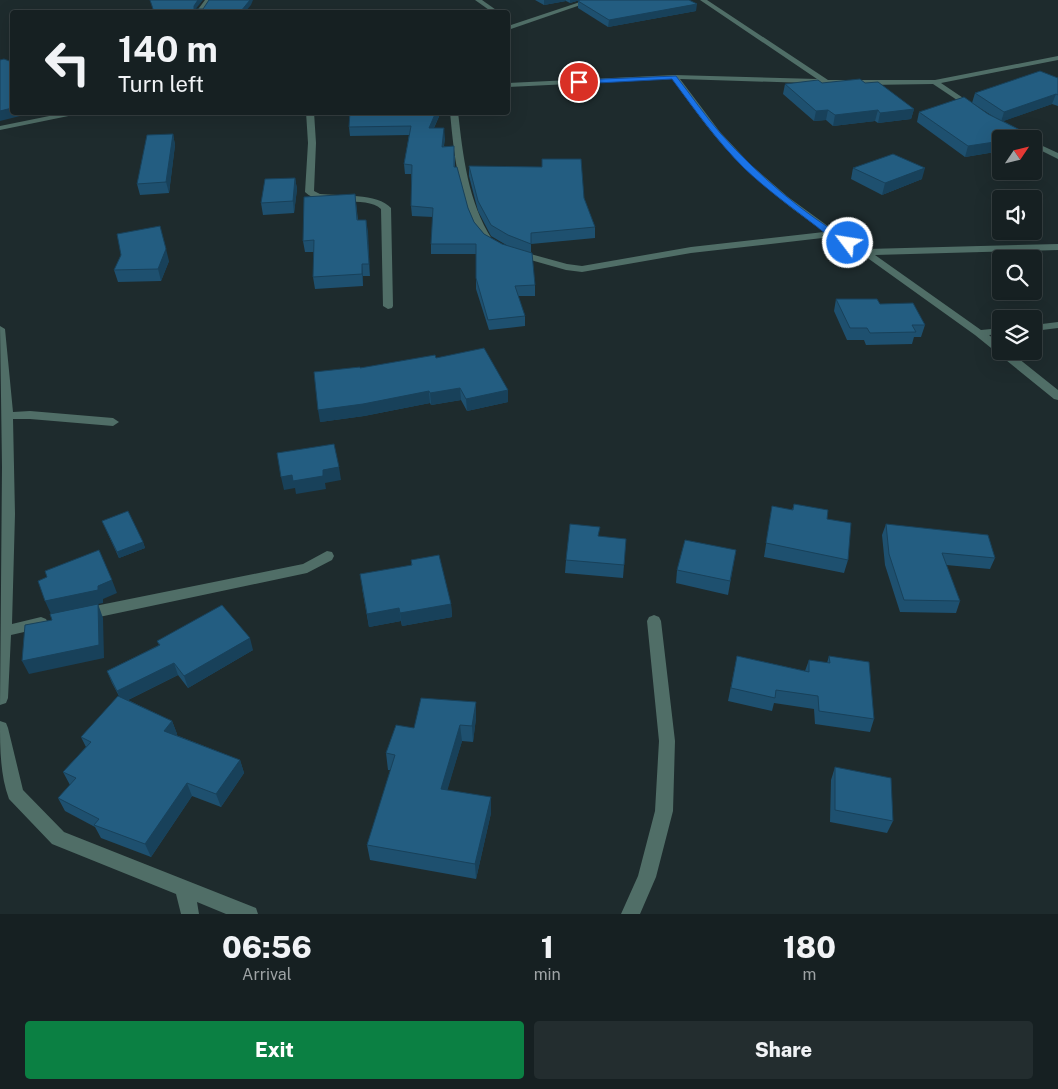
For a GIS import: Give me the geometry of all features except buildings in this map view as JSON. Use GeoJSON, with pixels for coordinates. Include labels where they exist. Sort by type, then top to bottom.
{"type":"FeatureCollection","features":[{"type":"Feature","properties":{"kind":"street"},"geometry":{"type":"LineString","coordinates":[[478,0],[493,10]]}},
{"type":"Feature","properties":{"kind":"street"},"geometry":{"type":"LineString","coordinates":[[510,27],[592,0]]}},
{"type":"Feature","properties":{"kind":"street"},"geometry":{"type":"LineString","coordinates":[[703,0],[825,82]]}},
{"type":"Feature","properties":{"kind":"street"},"geometry":{"type":"LineString","coordinates":[[510,21],[515,25]]}},
{"type":"Feature","properties":{"kind":"street"},"geometry":{"type":"LineString","coordinates":[[510,85],[674,77],[825,82],[935,82],[1058,58]]}},
{"type":"Feature","properties":{"kind":"street"},"geometry":{"type":"LineString","coordinates":[[1041,62],[1050,66]]}},
{"type":"Feature","properties":{"kind":"street"},"geometry":{"type":"LineString","coordinates":[[674,77],[717,134],[748,167],[785,199],[832,234],[865,252],[979,334],[1058,396]]}},
{"type":"Feature","properties":{"kind":"street"},"geometry":{"type":"LineString","coordinates":[[935,82],[981,115]]}},
{"type":"Feature","properties":{"kind":"street"},"geometry":{"type":"LineString","coordinates":[[0,128],[68,115]]}},
{"type":"Feature","properties":{"kind":"street"},"geometry":{"type":"LineString","coordinates":[[310,115],[312,142],[309,192],[318,197],[374,201],[381,203],[386,208],[388,306]]}},
{"type":"Feature","properties":{"kind":"street"},"geometry":{"type":"LineString","coordinates":[[454,115],[465,180],[478,229],[488,241],[494,244]]}},
{"type":"Feature","properties":{"kind":"street"},"geometry":{"type":"LineString","coordinates":[[1042,148],[1058,156]]}},
{"type":"Feature","properties":{"kind":"street"},"geometry":{"type":"LineString","coordinates":[[507,251],[566,267],[582,268],[691,250],[832,234]]}},
{"type":"Feature","properties":{"kind":"street"},"geometry":{"type":"LineString","coordinates":[[865,252],[1058,247]]}},
{"type":"Feature","properties":{"kind":"street"},"geometry":{"type":"LineString","coordinates":[[1042,327],[1058,325]]}},
{"type":"Feature","properties":{"kind":"street"},"geometry":{"type":"LineString","coordinates":[[0,329],[7,416],[8,476],[4,631],[0,698]]}},
{"type":"Feature","properties":{"kind":"street"},"geometry":{"type":"LineString","coordinates":[[979,334],[992,332]]}},
{"type":"Feature","properties":{"kind":"street"},"geometry":{"type":"LineString","coordinates":[[7,416],[30,415],[113,422]]}},
{"type":"Feature","properties":{"kind":"street"},"geometry":{"type":"LineString","coordinates":[[73,617],[306,568],[327,556]]}},
{"type":"Feature","properties":{"kind":"street"},"geometry":{"type":"LineString","coordinates":[[4,631],[53,621]]}},
{"type":"Feature","properties":{"kind":"street"},"geometry":{"type":"LineString","coordinates":[[630,914],[647,877],[664,811],[668,741],[654,621]]}},
{"type":"Feature","properties":{"kind":"street"},"geometry":{"type":"LineString","coordinates":[[0,728],[15,794],[58,838],[250,914]]}},
{"type":"Feature","properties":{"kind":"street"},"geometry":{"type":"LineString","coordinates":[[184,888],[190,914]]}},
{"type":"Feature","properties":{"kind":"route"},"geometry":{"type":"LineString","coordinates":[[579,82],[674,77],[717,134],[748,167],[785,199],[832,234],[848,243]]}}]}
